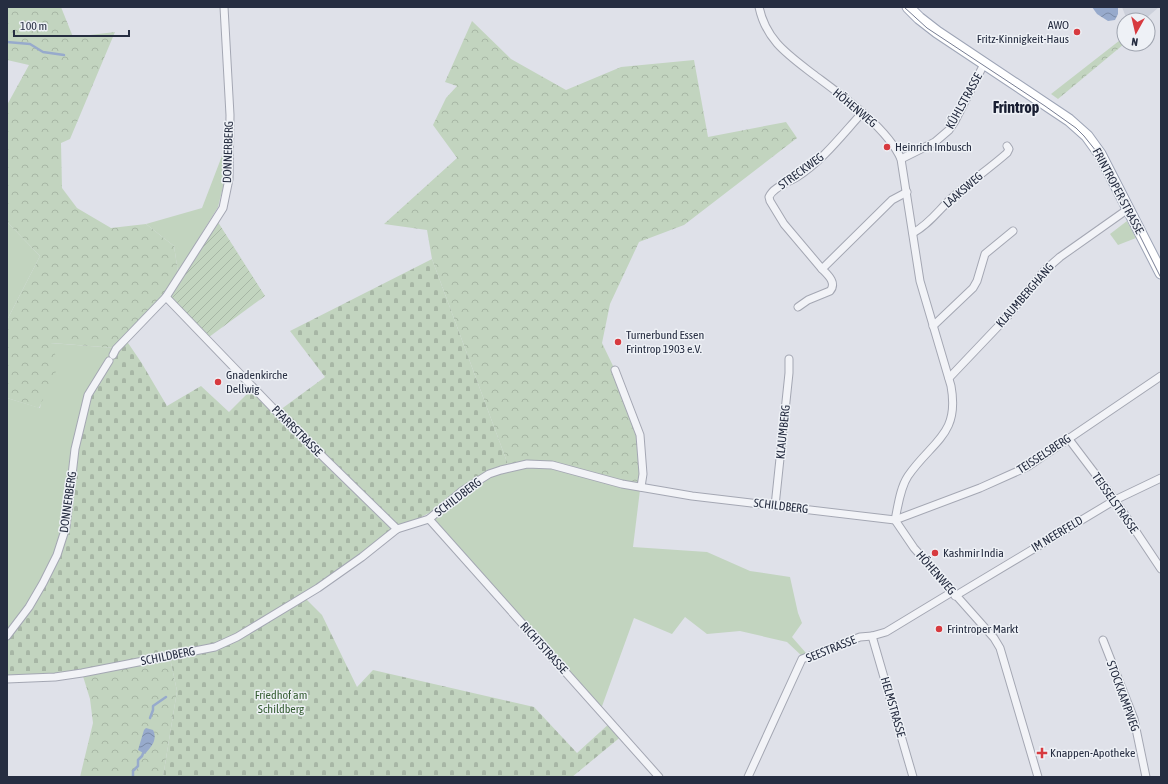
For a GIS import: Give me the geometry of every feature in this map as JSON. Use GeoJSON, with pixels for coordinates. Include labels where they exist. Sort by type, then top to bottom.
{"type":"FeatureCollection","features":[{"type":"Feature","properties":{"kind":"main road","name":"FRINTROPER STRASSE"},"geometry":{"type":"LineString","coordinates":[[908,7],[937,32],[1069,120],[1088,136],[1100,154],[1161,273]]}},
{"type":"Feature","properties":{"kind":"street","name":"DONNERBERG"},"geometry":{"type":"LineString","coordinates":[[7,636],[29,607],[43,583],[62,540],[66,527],[76,449],[88,395],[116,349],[166,297],[223,208],[229,179],[230,115],[224,7]]}},
{"type":"Feature","properties":{"kind":"street","name":"HÖHENWEG"},"geometry":{"type":"LineString","coordinates":[[759,7],[763,22],[778,46],[862,113],[885,134],[897,151],[901,160],[920,281],[949,378],[953,400],[951,421],[942,437],[914,469],[904,483],[895,520],[914,548],[994,638],[1000,648],[1038,777]]}},
{"type":"Feature","properties":{"kind":"street","name":"KÜHLSTRASSE"},"geometry":{"type":"LineString","coordinates":[[901,160],[935,142],[949,130],[984,64]]}},
{"type":"Feature","properties":{"kind":"street","name":"STRECKWEG"},"geometry":{"type":"LineString","coordinates":[[798,307],[808,300],[833,289],[832,281],[784,224],[769,197],[773,191],[797,177],[817,162],[862,113]]}},
{"type":"Feature","properties":{"kind":"street","name":"LAAKSWEG"},"geometry":{"type":"LineString","coordinates":[[913,234],[929,223],[958,192],[1007,154],[1009,151],[1007,146]]}},
{"type":"Feature","properties":{"kind":"street"},"geometry":{"type":"LineString","coordinates":[[822,269],[892,200],[907,192]]}},
{"type":"Feature","properties":{"kind":"street","name":"KLAUMBERGHANG"},"geometry":{"type":"LineString","coordinates":[[949,378],[1008,316],[1048,267],[1128,209]]}},
{"type":"Feature","properties":{"kind":"street"},"geometry":{"type":"LineString","coordinates":[[933,326],[973,288],[977,281],[985,254],[1013,231]]}},
{"type":"Feature","properties":{"kind":"street","name":"PFARRSTRASSE"},"geometry":{"type":"LineString","coordinates":[[166,297],[272,407],[396,529]]}},
{"type":"Feature","properties":{"kind":"street","name":"KLAUMBERG"},"geometry":{"type":"LineString","coordinates":[[775,506],[789,373],[789,359]]}},
{"type":"Feature","properties":{"kind":"street"},"geometry":{"type":"LineString","coordinates":[[615,370],[640,435],[643,474],[641,487]]}},
{"type":"Feature","properties":{"kind":"street","name":"TEISSELSBERG"},"geometry":{"type":"LineString","coordinates":[[895,520],[980,488],[1027,467],[1161,376]]}},
{"type":"Feature","properties":{"kind":"street","name":"TEISSELSTRASSE"},"geometry":{"type":"LineString","coordinates":[[1068,438],[1115,500],[1161,569]]}},
{"type":"Feature","properties":{"kind":"street","name":"SCHILDBERG"},"geometry":{"type":"LineString","coordinates":[[7,679],[55,677],[82,673],[215,647],[237,637],[318,588],[356,562],[396,529],[429,519],[462,490],[489,474],[514,466],[527,464],[552,465],[622,484],[692,496],[895,520]]}},
{"type":"Feature","properties":{"kind":"street","name":"IM NEERFELD"},"geometry":{"type":"LineString","coordinates":[[954,594],[1115,500],[1161,478]]}},
{"type":"Feature","properties":{"kind":"street","name":"RICHTSTRASSE"},"geometry":{"type":"LineString","coordinates":[[429,519],[659,777]]}},
{"type":"Feature","properties":{"kind":"street","name":"SEESTRASSE"},"geometry":{"type":"LineString","coordinates":[[748,777],[802,659],[860,637],[872,636],[886,632],[954,594]]}},
{"type":"Feature","properties":{"kind":"street","name":"HELMSTRASSE"},"geometry":{"type":"LineString","coordinates":[[872,636],[913,777]]}},
{"type":"Feature","properties":{"kind":"street","name":"STOCKKAMPWEG"},"geometry":{"type":"LineString","coordinates":[[1103,640],[1134,719],[1146,777]]}},
{"type":"Feature","properties":{"kind":"shaded area"},"geometry":{"type":"Polygon","coordinates":[[[1122,7],[1159,7],[1153,12],[1124,12],[1122,7]]]}},
{"type":"Feature","properties":{"kind":"green space"},"geometry":{"type":"Polygon","coordinates":[[[7,7],[61,7],[73,37],[115,32],[70,139],[61,143],[62,188],[77,208],[111,228],[146,224],[174,246],[178,272],[165,296],[116,348],[51,343],[59,365],[39,408],[7,398],[7,320],[40,256],[7,222],[7,105],[29,65],[7,60],[7,7]]]}},
{"type":"Feature","properties":{"kind":"green space"},"geometry":{"type":"Polygon","coordinates":[[[472,21],[511,59],[566,90],[621,67],[694,60],[708,137],[786,122],[797,138],[684,225],[639,242],[610,304],[602,343],[614,368],[640,437],[640,490],[549,467],[510,470],[432,259],[427,230],[384,224],[457,158],[433,125],[446,98],[457,86],[445,82],[472,21]]]}},
{"type":"Feature","properties":{"kind":"green space"},"geometry":{"type":"Polygon","coordinates":[[[1116,43],[1116,51],[1058,99],[1051,94],[1116,43]]]}},
{"type":"Feature","properties":{"kind":"green space"},"geometry":{"type":"Polygon","coordinates":[[[225,148],[225,179],[218,207],[178,272],[174,246],[146,224],[202,208],[225,148]]]}},
{"type":"Feature","properties":{"kind":"green space"},"geometry":{"type":"Polygon","coordinates":[[[216,219],[265,296],[209,337],[168,297],[216,219]]]}},
{"type":"Feature","properties":{"kind":"green space"},"geometry":{"type":"Polygon","coordinates":[[[1127,221],[1136,238],[1118,245],[1110,234],[1127,221]]]}},
{"type":"Feature","properties":{"kind":"green space"},"geometry":{"type":"Polygon","coordinates":[[[7,222],[40,256],[7,320],[7,222]]]}},
{"type":"Feature","properties":{"kind":"green space"},"geometry":{"type":"Polygon","coordinates":[[[432,259],[510,470],[487,476],[429,513],[396,530],[280,410],[325,377],[290,331],[432,259]]]}},
{"type":"Feature","properties":{"kind":"green space","name":"Friedhof am Schildberg"},"geometry":{"type":"Polygon","coordinates":[[[126,340],[167,406],[201,386],[229,412],[253,388],[394,532],[306,599],[322,615],[357,687],[373,670],[534,707],[577,753],[611,722],[623,735],[572,777],[163,777],[177,691],[170,658],[56,676],[7,678],[7,637],[30,608],[63,541],[76,449],[88,395],[117,350],[126,340]]]}},
{"type":"Feature","properties":{"kind":"green space"},"geometry":{"type":"Polygon","coordinates":[[[50,343],[116,348],[87,395],[64,527],[60,541],[41,584],[7,634],[7,398],[40,408],[50,343]]]}},
{"type":"Feature","properties":{"kind":"green space"},"geometry":{"type":"Polygon","coordinates":[[[549,467],[640,490],[633,547],[707,552],[750,571],[790,577],[798,613],[802,623],[792,637],[806,653],[803,657],[787,642],[740,631],[707,634],[685,617],[672,634],[634,618],[601,709],[429,513],[487,476],[510,470],[549,467]]]}},
{"type":"Feature","properties":{"kind":"green space"},"geometry":{"type":"Polygon","coordinates":[[[170,658],[177,691],[163,777],[80,777],[93,723],[90,699],[82,673],[170,658]]]}},
{"type":"Feature","properties":{"kind":"water"},"geometry":{"type":"Polygon","coordinates":[[[1092,7],[1118,7],[1115,20],[1108,21],[1097,14],[1092,7]]]}},
{"type":"Feature","properties":{"kind":"water"},"geometry":{"type":"Polygon","coordinates":[[[146,728],[153,730],[155,737],[153,743],[145,754],[138,750],[146,728]]]}},
{"type":"Feature","properties":{"kind":"waterway"},"geometry":{"type":"LineString","coordinates":[[7,42],[30,44],[43,52],[64,55]]}},
{"type":"Feature","properties":{"kind":"waterway"},"geometry":{"type":"LineString","coordinates":[[150,718],[153,706],[166,697]]}},
{"type":"Feature","properties":{"kind":"waterway"},"geometry":{"type":"LineString","coordinates":[[133,777],[133,771],[138,766],[138,760],[144,751]]}},
{"type":"Feature","properties":{"kind":"tram line"},"geometry":{"type":"LineString","coordinates":[[904,7],[927,28],[1045,106],[1076,128],[1084,136],[1096,151],[1108,172],[1161,278]]}},
{"type":"Feature","properties":{"kind":"place","name":"AWO Fritz-Kinnigkeit-Haus"},"geometry":{"type":"Point","coordinates":[1077,32]}},
{"type":"Feature","properties":{"kind":"place","name":"Heinrich Imbusch"},"geometry":{"type":"Point","coordinates":[887,147]}},
{"type":"Feature","properties":{"kind":"place","name":"Turnerbund Essen Frintrop 1903 e.V."},"geometry":{"type":"Point","coordinates":[618,342]}},
{"type":"Feature","properties":{"kind":"place","name":"Gnadenkirche Dellwig"},"geometry":{"type":"Point","coordinates":[218,382]}},
{"type":"Feature","properties":{"kind":"place","name":"Kashmir India"},"geometry":{"type":"Point","coordinates":[935,553]}},
{"type":"Feature","properties":{"kind":"place","name":"Frintroper Markt"},"geometry":{"type":"Point","coordinates":[939,629]}},
{"type":"Feature","properties":{"kind":"place","name":"Knappen-Apotheke"},"geometry":{"type":"Point","coordinates":[1042,753]}},
{"type":"Feature","properties":{"kind":"district","name":"Frintrop"},"geometry":{"type":"Point","coordinates":[1016,107]}}]}
